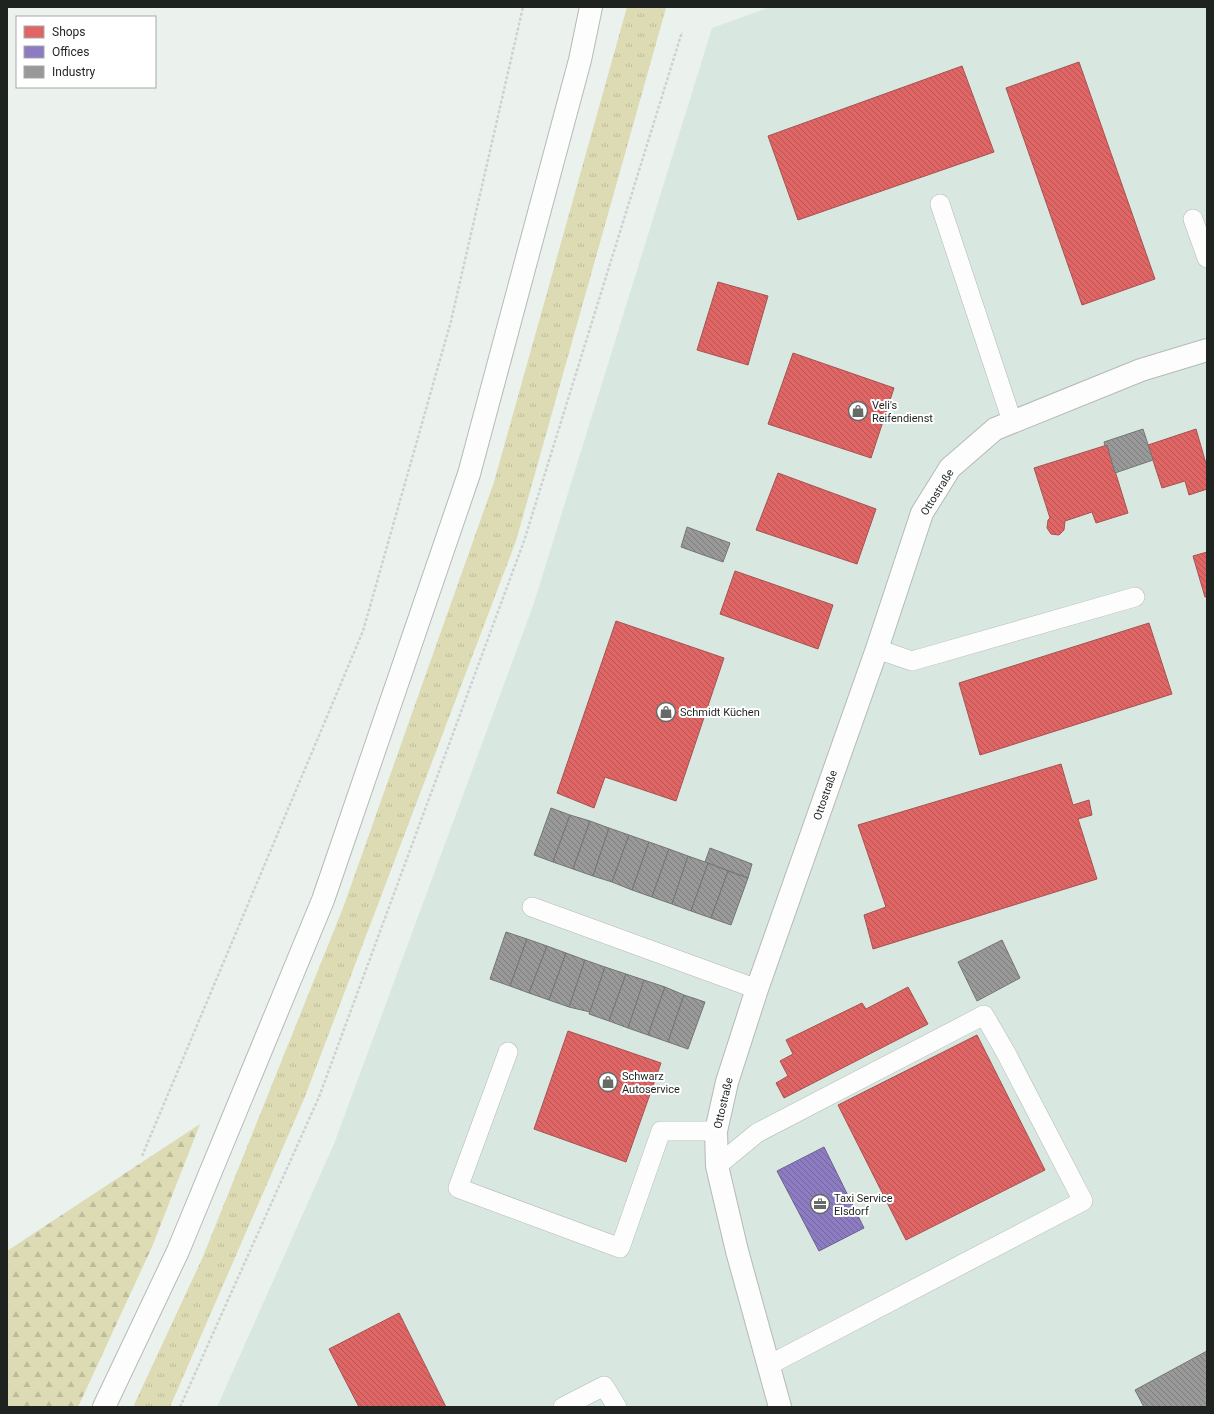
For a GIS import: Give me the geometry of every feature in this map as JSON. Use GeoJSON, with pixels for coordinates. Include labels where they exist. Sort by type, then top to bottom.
{"type":"FeatureCollection","features":[{"type":"Feature","properties":{"kind":"main road"},"geometry":{"type":"LineString","coordinates":[[104,1407],[178,1251],[323,900],[469,474],[578,68],[591,7]]}},
{"type":"Feature","properties":{"kind":"main road","name":"Ottostraße"},"geometry":{"type":"LineString","coordinates":[[780,1407],[737,1252],[717,1166],[716,1131],[727,1082],[757,989],[877,649],[922,513],[950,468],[995,429],[1142,370],[1207,350]]}},
{"type":"Feature","properties":{"kind":"lane"},"geometry":{"type":"LineString","coordinates":[[940,204],[1012,421]]}},
{"type":"Feature","properties":{"kind":"lane"},"geometry":{"type":"LineString","coordinates":[[1194,220],[1207,258]]}},
{"type":"Feature","properties":{"kind":"lane"},"geometry":{"type":"LineString","coordinates":[[877,649],[912,661],[1135,597]]}},
{"type":"Feature","properties":{"kind":"lane"},"geometry":{"type":"LineString","coordinates":[[532,907],[757,989]]}},
{"type":"Feature","properties":{"kind":"lane"},"geometry":{"type":"LineString","coordinates":[[717,1166],[757,1133],[984,1015],[1006,1053],[1083,1201],[769,1365]]}},
{"type":"Feature","properties":{"kind":"lane"},"geometry":{"type":"LineString","coordinates":[[508,1052],[458,1188],[620,1248],[661,1131],[716,1131]]}},
{"type":"Feature","properties":{"kind":"lane"},"geometry":{"type":"LineString","coordinates":[[564,1407],[604,1386],[617,1407]]}},
{"type":"Feature","properties":{"kind":"path"},"geometry":{"type":"LineString","coordinates":[[142,1156],[364,631],[451,322],[522,7]]}},
{"type":"Feature","properties":{"kind":"path"},"geometry":{"type":"LineString","coordinates":[[180,1407],[319,1097],[519,556],[682,32]]}},
{"type":"Feature","properties":{"kind":"shaded area"},"geometry":{"type":"Polygon","coordinates":[[[770,7],[1207,7],[1207,1407],[217,1407],[334,1144],[534,603],[712,28],[770,7]]]}},
{"type":"Feature","properties":{"kind":"green space"},"geometry":{"type":"Polygon","coordinates":[[[627,7],[666,8],[516,541],[304,1099],[170,1407],[133,1407],[202,1259],[343,908],[494,482],[627,7]]]}},
{"type":"Feature","properties":{"kind":"green space"},"geometry":{"type":"Polygon","coordinates":[[[200,1124],[152,1247],[78,1407],[7,1407],[7,1251],[200,1124]]]}},
{"type":"Feature","properties":{"kind":"building: Shops"},"geometry":{"type":"Polygon","coordinates":[[[1079,62],[1155,279],[1082,305],[1006,88],[1079,62]]]}},
{"type":"Feature","properties":{"kind":"building: Shops"},"geometry":{"type":"Polygon","coordinates":[[[962,66],[994,152],[798,220],[768,136],[962,66]]]}},
{"type":"Feature","properties":{"kind":"building: Shops"},"geometry":{"type":"Polygon","coordinates":[[[718,282],[768,296],[748,365],[697,350],[718,282]]]}},
{"type":"Feature","properties":{"kind":"building: Shops"},"geometry":{"type":"Polygon","coordinates":[[[793,353],[894,388],[871,458],[768,424],[793,353]]]}},
{"type":"Feature","properties":{"kind":"building: Shops"},"geometry":{"type":"Polygon","coordinates":[[[1196,429],[1207,467],[1207,489],[1189,495],[1185,481],[1162,488],[1148,445],[1196,429]]]}},
{"type":"Feature","properties":{"kind":"building: Shops"},"geometry":{"type":"Polygon","coordinates":[[[1107,445],[1128,513],[1096,523],[1092,512],[1065,521],[1064,530],[1059,535],[1051,534],[1047,528],[1048,520],[1050,518],[1034,468],[1107,445]]]}},
{"type":"Feature","properties":{"kind":"building: Shops"},"geometry":{"type":"Polygon","coordinates":[[[778,473],[876,509],[857,564],[756,530],[778,473]]]}},
{"type":"Feature","properties":{"kind":"building: Shops"},"geometry":{"type":"Polygon","coordinates":[[[1207,552],[1207,597],[1205,597],[1193,556],[1207,552]]]}},
{"type":"Feature","properties":{"kind":"building: Shops"},"geometry":{"type":"Polygon","coordinates":[[[735,571],[833,605],[818,649],[720,614],[735,571]]]}},
{"type":"Feature","properties":{"kind":"building: Shops"},"geometry":{"type":"Polygon","coordinates":[[[616,621],[724,658],[676,801],[605,777],[594,808],[557,793],[616,621]]]}},
{"type":"Feature","properties":{"kind":"building: Shops"},"geometry":{"type":"Polygon","coordinates":[[[1149,623],[1172,694],[980,755],[959,683],[1149,623]]]}},
{"type":"Feature","properties":{"kind":"building: Shops"},"geometry":{"type":"Polygon","coordinates":[[[1061,764],[1073,805],[1089,800],[1092,815],[1078,819],[1097,879],[873,949],[864,915],[886,907],[858,825],[1061,764]]]}},
{"type":"Feature","properties":{"kind":"building: Shops"},"geometry":{"type":"Polygon","coordinates":[[[908,987],[928,1024],[784,1098],[776,1083],[788,1076],[780,1061],[793,1054],[786,1040],[862,1003],[866,1009],[908,987]]]}},
{"type":"Feature","properties":{"kind":"building: Shops"},"geometry":{"type":"Polygon","coordinates":[[[568,1031],[661,1063],[626,1162],[534,1129],[568,1031]]]}},
{"type":"Feature","properties":{"kind":"building: Shops"},"geometry":{"type":"Polygon","coordinates":[[[977,1035],[1045,1170],[906,1240],[838,1105],[977,1035]]]}},
{"type":"Feature","properties":{"kind":"building: Shops"},"geometry":{"type":"Polygon","coordinates":[[[399,1313],[446,1407],[359,1407],[329,1349],[399,1313]]]}},
{"type":"Feature","properties":{"kind":"building: Offices"},"geometry":{"type":"Polygon","coordinates":[[[824,1147],[864,1228],[819,1251],[777,1171],[824,1147]]]}},
{"type":"Feature","properties":{"kind":"building: Industry"},"geometry":{"type":"Polygon","coordinates":[[[1143,429],[1153,460],[1115,473],[1107,445],[1105,446],[1104,442],[1143,429]]]}},
{"type":"Feature","properties":{"kind":"building: Industry"},"geometry":{"type":"Polygon","coordinates":[[[687,527],[730,543],[723,562],[681,547],[687,527]]]}},
{"type":"Feature","properties":{"kind":"building: Industry"},"geometry":{"type":"Polygon","coordinates":[[[551,808],[570,815],[553,862],[534,855],[551,808]]]}},
{"type":"Feature","properties":{"kind":"building: Industry"},"geometry":{"type":"Polygon","coordinates":[[[570,815],[590,821],[573,869],[553,862],[570,815]]]}},
{"type":"Feature","properties":{"kind":"building: Industry"},"geometry":{"type":"Polygon","coordinates":[[[590,821],[609,828],[593,876],[573,869],[590,821]]]}},
{"type":"Feature","properties":{"kind":"building: Industry"},"geometry":{"type":"Polygon","coordinates":[[[609,828],[629,835],[612,882],[593,876],[609,828]]]}},
{"type":"Feature","properties":{"kind":"building: Industry"},"geometry":{"type":"Polygon","coordinates":[[[629,835],[649,842],[632,890],[612,882],[629,835]]]}},
{"type":"Feature","properties":{"kind":"building: Industry"},"geometry":{"type":"Polygon","coordinates":[[[649,842],[669,849],[652,897],[632,890],[649,842]]]}},
{"type":"Feature","properties":{"kind":"building: Industry"},"geometry":{"type":"Polygon","coordinates":[[[710,848],[752,864],[748,878],[705,862],[710,848]]]}},
{"type":"Feature","properties":{"kind":"building: Industry"},"geometry":{"type":"Polygon","coordinates":[[[669,849],[688,856],[672,904],[652,897],[669,849]]]}},
{"type":"Feature","properties":{"kind":"building: Industry"},"geometry":{"type":"Polygon","coordinates":[[[688,856],[708,863],[691,911],[672,904],[688,856]]]}},
{"type":"Feature","properties":{"kind":"building: Industry"},"geometry":{"type":"Polygon","coordinates":[[[708,863],[728,871],[711,918],[691,911],[708,863]]]}},
{"type":"Feature","properties":{"kind":"building: Industry"},"geometry":{"type":"Polygon","coordinates":[[[728,871],[748,878],[731,925],[711,918],[728,871]]]}},
{"type":"Feature","properties":{"kind":"building: Industry"},"geometry":{"type":"Polygon","coordinates":[[[506,932],[527,939],[510,986],[490,979],[506,932]]]}},
{"type":"Feature","properties":{"kind":"building: Industry"},"geometry":{"type":"Polygon","coordinates":[[[527,939],[547,946],[529,993],[510,986],[527,939]]]}},
{"type":"Feature","properties":{"kind":"building: Industry"},"geometry":{"type":"Polygon","coordinates":[[[1002,940],[1020,978],[977,1001],[958,962],[1002,940]]]}},
{"type":"Feature","properties":{"kind":"building: Industry"},"geometry":{"type":"Polygon","coordinates":[[[547,946],[566,953],[549,1000],[529,993],[547,946]]]}},
{"type":"Feature","properties":{"kind":"building: Industry"},"geometry":{"type":"Polygon","coordinates":[[[566,953],[585,960],[569,1007],[549,1000],[566,953]]]}},
{"type":"Feature","properties":{"kind":"building: Industry"},"geometry":{"type":"Polygon","coordinates":[[[585,960],[605,967],[590,1012],[569,1007],[585,960]]]}},
{"type":"Feature","properties":{"kind":"building: Industry"},"geometry":{"type":"Polygon","coordinates":[[[605,967],[626,974],[609,1021],[589,1014],[605,967]]]}},
{"type":"Feature","properties":{"kind":"building: Industry"},"geometry":{"type":"Polygon","coordinates":[[[626,974],[644,980],[628,1028],[609,1021],[626,974]]]}},
{"type":"Feature","properties":{"kind":"building: Industry"},"geometry":{"type":"Polygon","coordinates":[[[644,980],[665,987],[648,1035],[628,1028],[644,980]]]}},
{"type":"Feature","properties":{"kind":"building: Industry"},"geometry":{"type":"Polygon","coordinates":[[[665,987],[684,995],[668,1042],[648,1035],[665,987]]]}},
{"type":"Feature","properties":{"kind":"building: Industry"},"geometry":{"type":"Polygon","coordinates":[[[684,995],[705,1002],[688,1049],[668,1042],[684,995]]]}},
{"type":"Feature","properties":{"kind":"building: Industry"},"geometry":{"type":"Polygon","coordinates":[[[1207,1351],[1207,1407],[1144,1407],[1135,1390],[1207,1351]]]}},
{"type":"Feature","properties":{"kind":"place","name":"Veli's Reifendienst"},"geometry":{"type":"Point","coordinates":[858,411]}},
{"type":"Feature","properties":{"kind":"place","name":"Schmidt Küchen"},"geometry":{"type":"Point","coordinates":[666,712]}},
{"type":"Feature","properties":{"kind":"place","name":"Schwarz Autoservice"},"geometry":{"type":"Point","coordinates":[608,1082]}},
{"type":"Feature","properties":{"kind":"place","name":"Taxi Service Elsdorf"},"geometry":{"type":"Point","coordinates":[820,1204]}}]}
